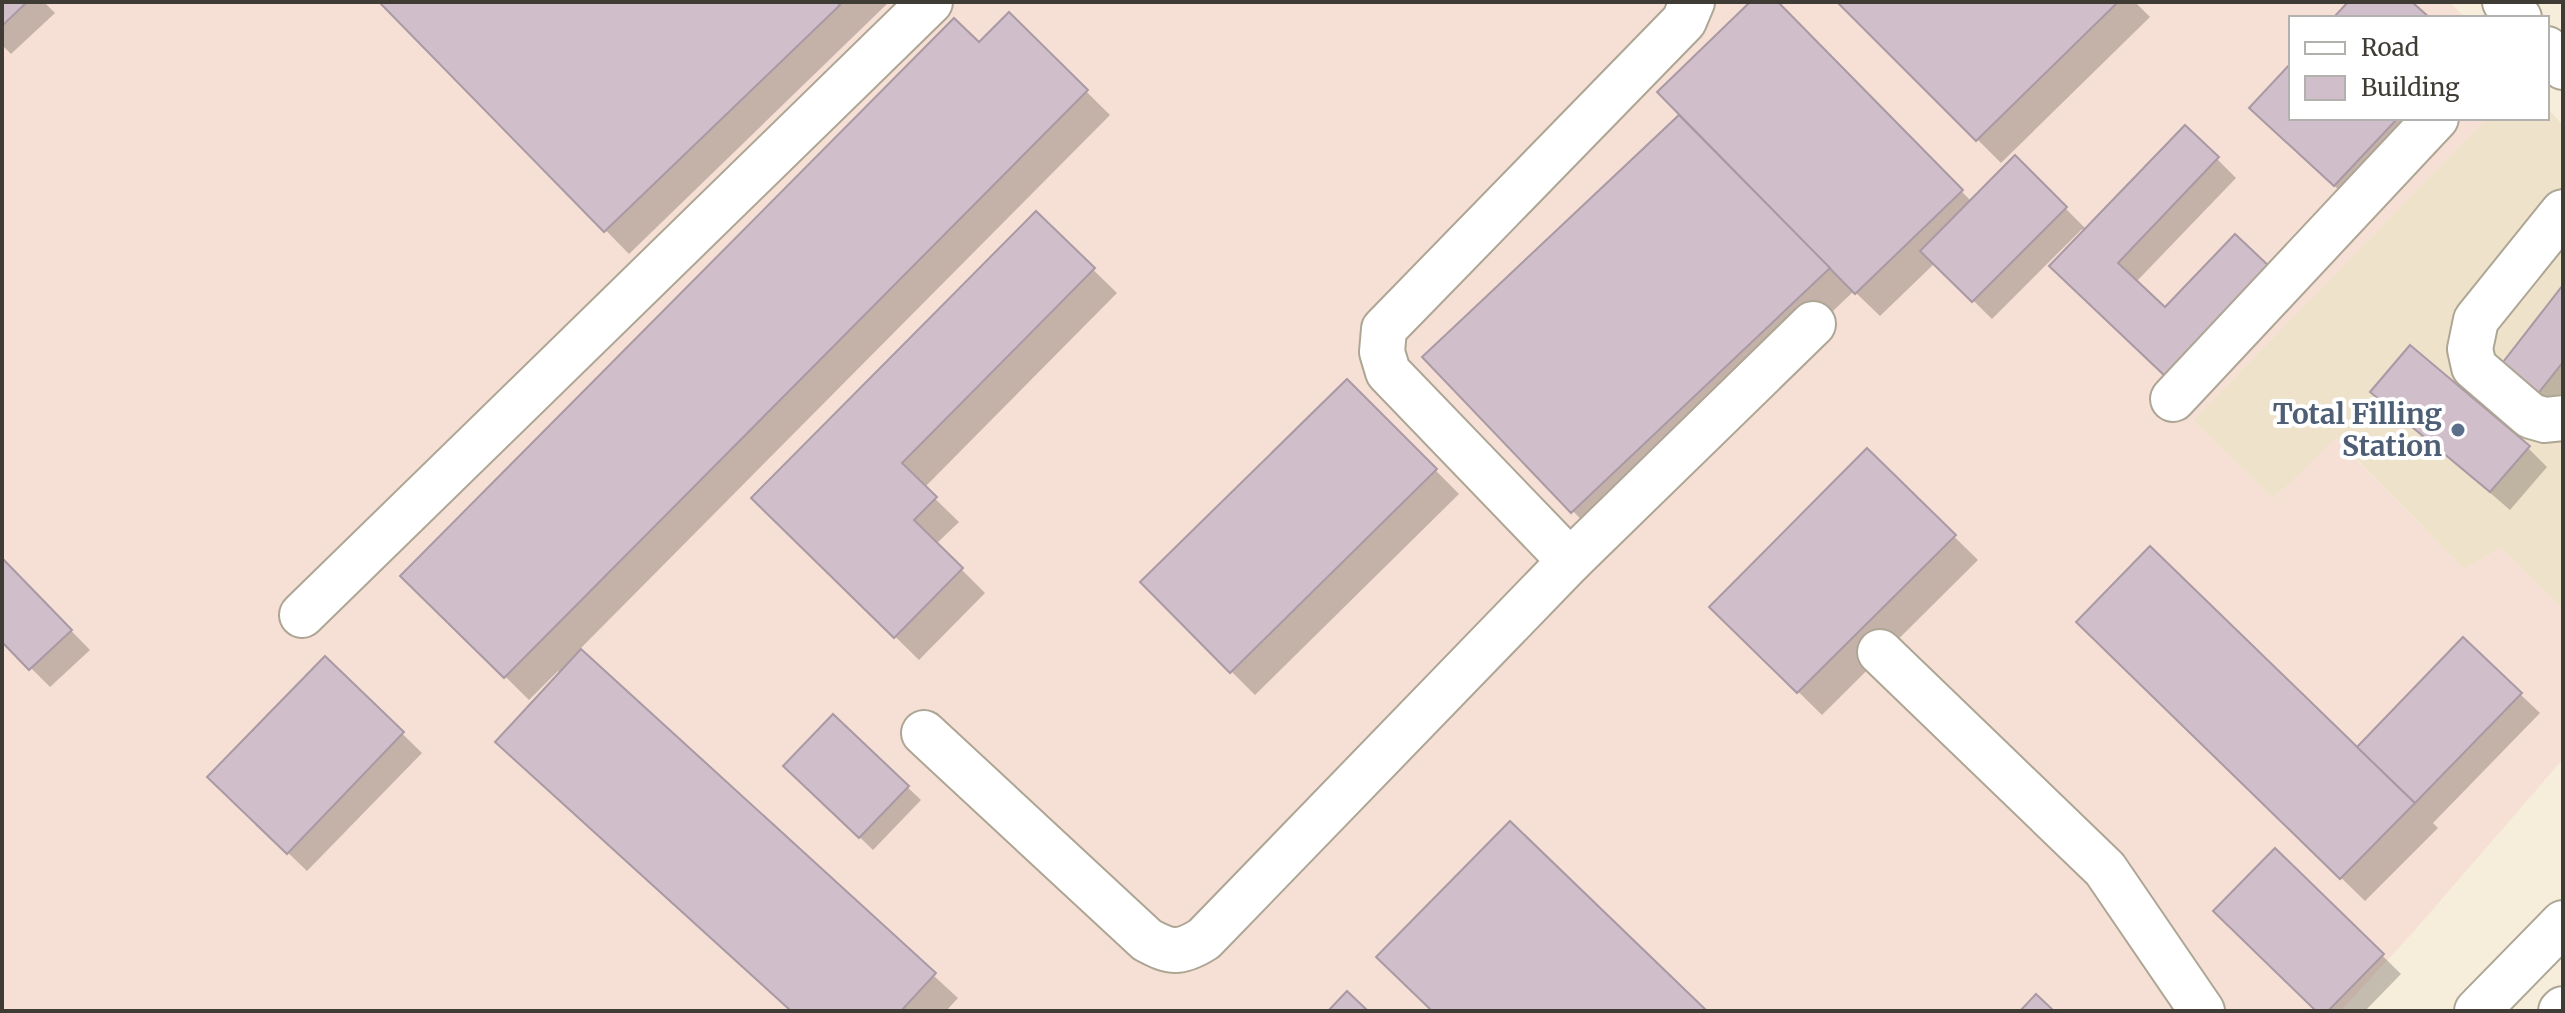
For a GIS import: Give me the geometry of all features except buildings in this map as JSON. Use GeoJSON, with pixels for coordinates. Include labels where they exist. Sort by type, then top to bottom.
{"type":"FeatureCollection","features":[{"type":"Feature","properties":{"kind":"main road"},"geometry":{"type":"LineString","coordinates":[[302,615],[930,2]]}},
{"type":"Feature","properties":{"kind":"main road"},"geometry":{"type":"LineString","coordinates":[[1570,561],[1388,372],[1382,352],[1384,329],[1684,21],[1692,2]]}},
{"type":"Feature","properties":{"kind":"main road"},"geometry":{"type":"LineString","coordinates":[[2549,51],[2563,67]]}},
{"type":"Feature","properties":{"kind":"main road"},"geometry":{"type":"LineString","coordinates":[[2173,399],[2434,120]]}},
{"type":"Feature","properties":{"kind":"main road"},"geometry":{"type":"LineString","coordinates":[[2563,212],[2476,320],[2470,349],[2474,367],[2531,416],[2545,420],[2563,418]]}},
{"type":"Feature","properties":{"kind":"main road"},"geometry":{"type":"LineString","coordinates":[[924,733],[1147,940],[1167,951],[1187,950],[1204,939],[1570,561],[1813,324]]}},
{"type":"Feature","properties":{"kind":"main road"},"geometry":{"type":"LineString","coordinates":[[1880,652],[2105,869],[2202,1011]]}},
{"type":"Feature","properties":{"kind":"main road"},"geometry":{"type":"LineString","coordinates":[[2477,1011],[2563,923]]}},
{"type":"Feature","properties":{"kind":"shaded area"},"geometry":{"type":"Polygon","coordinates":[[[2,2],[2450,2],[2463,16],[2289,16],[2289,120],[2485,120],[2193,420],[2273,499],[2335,438],[2464,569],[2501,548],[2563,610],[2563,759],[2341,1011],[2,1011],[2,2]]]}},
{"type":"Feature","properties":{"kind":"shaded area"},"geometry":{"type":"Polygon","coordinates":[[[2549,110],[2563,125],[2563,610],[2501,548],[2464,569],[2336,438],[2273,499],[2193,420],[2485,120],[2549,120],[2549,110]]]}},
{"type":"Feature","properties":{"kind":"place","name":"Total Filling Station"},"geometry":{"type":"Point","coordinates":[2458,430]}}]}
